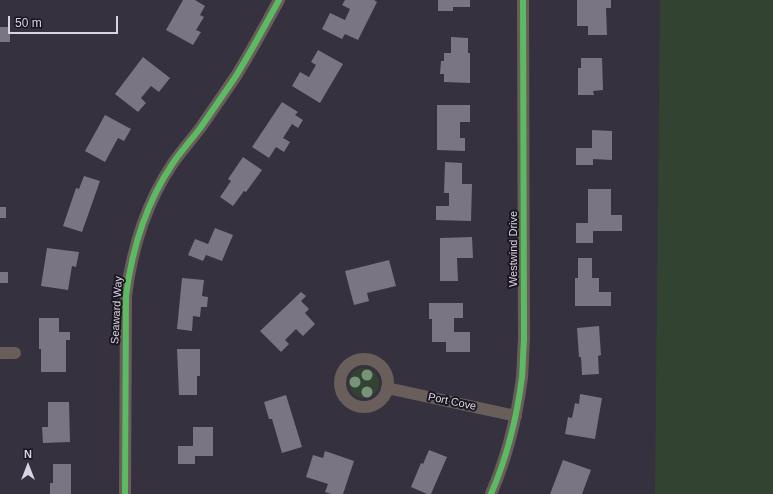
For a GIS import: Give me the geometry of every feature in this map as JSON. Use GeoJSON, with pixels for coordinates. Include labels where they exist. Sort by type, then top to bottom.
{"type":"FeatureCollection","features":[{"type":"Feature","properties":{"kind":"street","name":"Seaward Way"},"geometry":{"type":"LineString","coordinates":[[125,494],[126,296],[134,245],[154,195],[173,163],[234,79],[279,0]]}},
{"type":"Feature","properties":{"kind":"street","name":"Westwind Drive"},"geometry":{"type":"LineString","coordinates":[[491,494],[508,447],[516,416],[522,378],[524,340],[523,0]]}},
{"type":"Feature","properties":{"kind":"street"},"geometry":{"type":"LineString","coordinates":[[0,353],[15,353]]}},
{"type":"Feature","properties":{"kind":"street","name":"Port Cove"},"geometry":{"type":"LineString","coordinates":[[387,388],[516,416]]}},
{"type":"Feature","properties":{"kind":"green space"},"geometry":{"type":"Polygon","coordinates":[[[660,0],[773,0],[773,494],[655,494],[660,0]]]}},
{"type":"Feature","properties":{"kind":"green space"},"geometry":{"type":"Polygon","coordinates":[[[364,368],[375,372],[379,383],[375,394],[364,398],[353,394],[349,383],[353,372],[364,368]]]}},
{"type":"Feature","properties":{"kind":"building"},"geometry":{"type":"Polygon","coordinates":[[[183,0],[195,0],[205,6],[200,15],[204,17],[196,30],[201,32],[193,45],[166,30],[183,0]]]}},
{"type":"Feature","properties":{"kind":"building"},"geometry":{"type":"Polygon","coordinates":[[[345,0],[374,0],[377,2],[358,40],[345,34],[342,39],[322,29],[330,13],[345,20],[350,9],[342,5],[345,0]]]}},
{"type":"Feature","properties":{"kind":"building"},"geometry":{"type":"Polygon","coordinates":[[[438,0],[470,0],[470,7],[453,7],[453,11],[438,11],[438,0]]]}},
{"type":"Feature","properties":{"kind":"building"},"geometry":{"type":"Polygon","coordinates":[[[577,0],[611,0],[611,8],[606,8],[607,35],[588,35],[588,26],[577,26],[577,0]]]}},
{"type":"Feature","properties":{"kind":"building"},"geometry":{"type":"Polygon","coordinates":[[[0,27],[10,27],[10,42],[0,42],[0,27]]]}},
{"type":"Feature","properties":{"kind":"building"},"geometry":{"type":"Polygon","coordinates":[[[451,37],[468,38],[468,53],[470,53],[470,83],[444,82],[444,74],[440,74],[441,61],[444,61],[444,53],[451,53],[451,37]]]}},
{"type":"Feature","properties":{"kind":"building"},"geometry":{"type":"Polygon","coordinates":[[[318,50],[343,64],[320,103],[292,86],[300,72],[309,77],[316,65],[311,62],[318,50]]]}},
{"type":"Feature","properties":{"kind":"building"},"geometry":{"type":"Polygon","coordinates":[[[143,57],[170,78],[159,92],[151,86],[141,98],[146,103],[138,112],[115,94],[143,57]]]}},
{"type":"Feature","properties":{"kind":"building"},"geometry":{"type":"Polygon","coordinates":[[[581,58],[602,58],[603,90],[593,91],[594,95],[578,95],[578,68],[581,68],[581,58]]]}},
{"type":"Feature","properties":{"kind":"building"},"geometry":{"type":"Polygon","coordinates":[[[282,102],[298,112],[295,115],[303,120],[298,128],[292,124],[283,138],[290,142],[284,152],[276,147],[269,158],[252,147],[282,102]]]}},
{"type":"Feature","properties":{"kind":"building"},"geometry":{"type":"Polygon","coordinates":[[[437,105],[470,105],[470,122],[460,122],[460,138],[465,138],[465,151],[437,150],[437,105]]]}},
{"type":"Feature","properties":{"kind":"building"},"geometry":{"type":"Polygon","coordinates":[[[105,115],[131,129],[124,141],[118,138],[105,162],[85,151],[105,115]]]}},
{"type":"Feature","properties":{"kind":"building"},"geometry":{"type":"Polygon","coordinates":[[[592,130],[612,131],[612,160],[593,159],[593,165],[576,165],[576,148],[592,148],[592,130]]]}},
{"type":"Feature","properties":{"kind":"building"},"geometry":{"type":"Polygon","coordinates":[[[243,157],[262,170],[246,192],[244,191],[233,206],[220,197],[231,181],[228,179],[243,157]]]}},
{"type":"Feature","properties":{"kind":"building"},"geometry":{"type":"Polygon","coordinates":[[[445,162],[462,163],[462,184],[472,184],[471,221],[436,220],[436,206],[449,206],[449,193],[444,193],[445,162]]]}},
{"type":"Feature","properties":{"kind":"building"},"geometry":{"type":"Polygon","coordinates":[[[84,176],[100,181],[82,232],[63,226],[76,188],[79,189],[84,176]]]}},
{"type":"Feature","properties":{"kind":"building"},"geometry":{"type":"Polygon","coordinates":[[[588,189],[611,189],[611,215],[622,215],[622,231],[593,231],[593,243],[576,243],[576,223],[588,223],[588,189]]]}},
{"type":"Feature","properties":{"kind":"building"},"geometry":{"type":"Polygon","coordinates":[[[0,207],[6,207],[6,218],[0,218],[0,207]]]}},
{"type":"Feature","properties":{"kind":"building"},"geometry":{"type":"Polygon","coordinates":[[[215,228],[233,235],[222,261],[206,255],[203,261],[188,255],[195,239],[208,244],[215,228]]]}},
{"type":"Feature","properties":{"kind":"building"},"geometry":{"type":"Polygon","coordinates":[[[472,237],[473,258],[457,258],[458,281],[440,281],[440,238],[472,237]]]}},
{"type":"Feature","properties":{"kind":"building"},"geometry":{"type":"Polygon","coordinates":[[[47,248],[79,252],[76,267],[72,266],[68,290],[41,286],[47,248]]]}},
{"type":"Feature","properties":{"kind":"building"},"geometry":{"type":"Polygon","coordinates":[[[578,258],[592,258],[592,278],[599,278],[599,292],[611,292],[611,306],[575,306],[575,278],[578,278],[578,258]]]}},
{"type":"Feature","properties":{"kind":"building"},"geometry":{"type":"Polygon","coordinates":[[[389,260],[396,286],[367,293],[369,301],[354,305],[345,271],[389,260]]]}},
{"type":"Feature","properties":{"kind":"building"},"geometry":{"type":"Polygon","coordinates":[[[0,272],[8,272],[8,283],[0,283],[0,272]]]}},
{"type":"Feature","properties":{"kind":"building"},"geometry":{"type":"Polygon","coordinates":[[[182,278],[204,280],[202,296],[208,297],[207,307],[201,307],[200,317],[193,316],[192,331],[177,329],[182,278]]]}},
{"type":"Feature","properties":{"kind":"building"},"geometry":{"type":"Polygon","coordinates":[[[301,292],[306,296],[301,301],[309,309],[305,313],[315,324],[303,336],[296,329],[285,340],[289,344],[281,352],[260,331],[301,292]]]}},
{"type":"Feature","properties":{"kind":"building"},"geometry":{"type":"Polygon","coordinates":[[[429,303],[463,303],[463,318],[454,318],[454,332],[470,332],[470,352],[446,352],[446,342],[432,342],[432,319],[429,319],[429,303]]]}},
{"type":"Feature","properties":{"kind":"building"},"geometry":{"type":"Polygon","coordinates":[[[39,318],[59,318],[59,332],[70,332],[70,340],[66,340],[66,372],[41,372],[39,318]]]}},
{"type":"Feature","properties":{"kind":"building"},"geometry":{"type":"Polygon","coordinates":[[[599,326],[601,355],[598,356],[599,374],[582,375],[577,328],[599,326]]]}},
{"type":"Feature","properties":{"kind":"building"},"geometry":{"type":"Polygon","coordinates":[[[177,349],[200,349],[200,376],[197,376],[197,395],[179,395],[177,349]]]}},
{"type":"Feature","properties":{"kind":"building"},"geometry":{"type":"Polygon","coordinates":[[[580,394],[602,398],[595,439],[565,434],[568,417],[572,418],[575,403],[579,404],[580,394]]]}},
{"type":"Feature","properties":{"kind":"building"},"geometry":{"type":"Polygon","coordinates":[[[286,395],[302,447],[282,453],[272,419],[269,419],[264,402],[286,395]]]}},
{"type":"Feature","properties":{"kind":"building"},"geometry":{"type":"Polygon","coordinates":[[[48,402],[69,402],[70,442],[43,443],[42,427],[48,427],[48,402]]]}},
{"type":"Feature","properties":{"kind":"building"},"geometry":{"type":"Polygon","coordinates":[[[193,427],[213,427],[213,456],[195,456],[195,464],[178,464],[178,446],[193,446],[193,427]]]}},
{"type":"Feature","properties":{"kind":"building"},"geometry":{"type":"Polygon","coordinates":[[[429,450],[447,457],[431,494],[427,494],[411,487],[421,463],[423,464],[429,450]]]}},
{"type":"Feature","properties":{"kind":"building"},"geometry":{"type":"Polygon","coordinates":[[[325,451],[354,461],[343,494],[331,494],[325,492],[328,484],[306,477],[313,455],[323,458],[325,451]]]}},
{"type":"Feature","properties":{"kind":"building"},"geometry":{"type":"Polygon","coordinates":[[[563,460],[591,470],[582,494],[550,494],[563,460]]]}},
{"type":"Feature","properties":{"kind":"building"},"geometry":{"type":"Polygon","coordinates":[[[53,464],[71,464],[71,494],[50,494],[50,483],[53,483],[53,464]]]}},
{"type":"Feature","properties":{"kind":"cycle path"},"geometry":{"type":"LineString","coordinates":[[125,494],[126,296],[136,243],[148,210],[163,178],[234,79],[279,0]]}},
{"type":"Feature","properties":{"kind":"cycle path"},"geometry":{"type":"LineString","coordinates":[[491,494],[511,437],[520,392],[522,372],[524,340],[523,0]]}}]}
